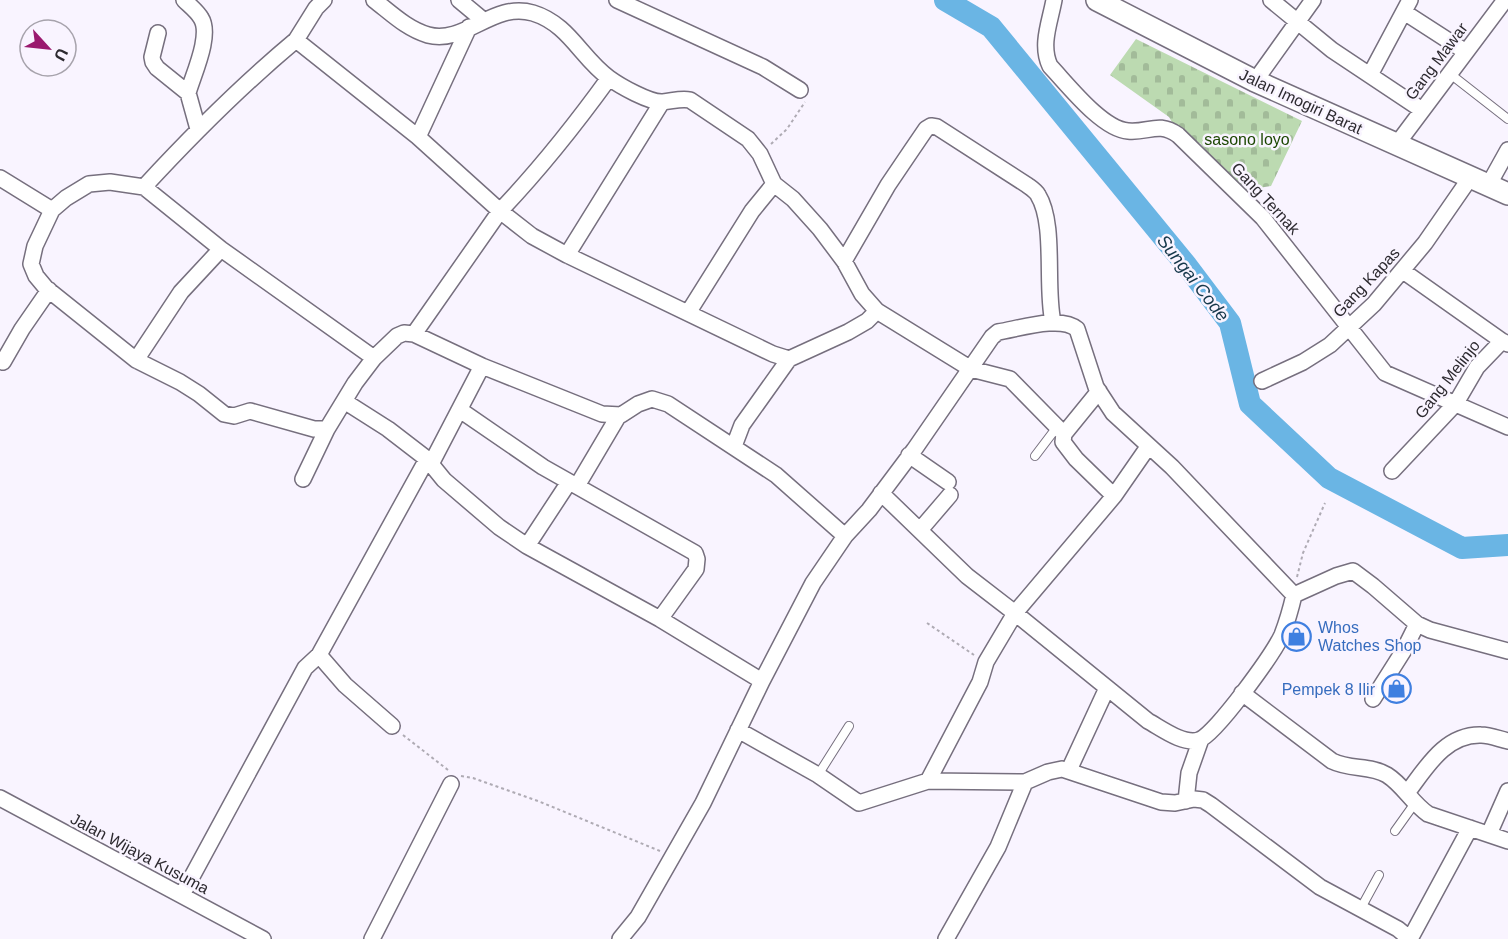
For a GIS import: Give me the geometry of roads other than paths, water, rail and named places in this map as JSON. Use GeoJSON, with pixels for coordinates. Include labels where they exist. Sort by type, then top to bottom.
{"type":"FeatureCollection","features":[{"type":"Feature","properties":{"kind":"main road","name":"Jalan Imogiri Barat"},"geometry":{"type":"LineString","coordinates":[[1097,0],[1124,6],[1255,81],[1508,194]]}},
{"type":"Feature","properties":{"kind":"street"},"geometry":{"type":"LineString","coordinates":[[184,0],[201,17],[205,27],[204,42],[188,93],[198,129]]}},
{"type":"Feature","properties":{"kind":"street"},"geometry":{"type":"LineString","coordinates":[[144,187],[198,129],[259,70],[296,39],[316,8],[324,0]]}},
{"type":"Feature","properties":{"kind":"street"},"geometry":{"type":"LineString","coordinates":[[374,0],[408,27],[430,35],[451,35],[508,5],[551,21],[566,33],[609,78],[651,100],[662,102],[690,100],[748,139],[760,154],[774,184],[793,199],[820,228],[844,261],[862,294],[877,311],[971,369],[1010,379],[1061,431],[1066,448],[1114,496]]}},
{"type":"Feature","properties":{"kind":"street"},"geometry":{"type":"LineString","coordinates":[[459,0],[483,20]]}},
{"type":"Feature","properties":{"kind":"street"},"geometry":{"type":"LineString","coordinates":[[618,0],[763,67],[800,90]]}},
{"type":"Feature","properties":{"kind":"street","name":"Gang Ternak"},"geometry":{"type":"LineString","coordinates":[[1054,0],[1045,46],[1046,56],[1050,66],[1100,118],[1117,128],[1128,131],[1169,128],[1263,218],[1385,373],[1456,402],[1508,427]]}},
{"type":"Feature","properties":{"kind":"street"},"geometry":{"type":"LineString","coordinates":[[1271,0],[1332,50],[1422,110]]}},
{"type":"Feature","properties":{"kind":"street"},"geometry":{"type":"LineString","coordinates":[[1255,81],[1313,0]]}},
{"type":"Feature","properties":{"kind":"street","name":"Gang Mawar"},"geometry":{"type":"LineString","coordinates":[[1397,144],[1505,0]]}},
{"type":"Feature","properties":{"kind":"street"},"geometry":{"type":"LineString","coordinates":[[1370,75],[1407,6],[1466,52]]}},
{"type":"Feature","properties":{"kind":"street"},"geometry":{"type":"LineString","coordinates":[[418,137],[469,27]]}},
{"type":"Feature","properties":{"kind":"street"},"geometry":{"type":"LineString","coordinates":[[158,33],[154,45],[153,62],[157,69],[188,93]]}},
{"type":"Feature","properties":{"kind":"street"},"geometry":{"type":"LineString","coordinates":[[296,39],[418,137],[500,211],[532,236],[773,354],[789,359]]}},
{"type":"Feature","properties":{"kind":"street"},"geometry":{"type":"LineString","coordinates":[[414,334],[447,290],[500,211],[567,136],[609,78]]}},
{"type":"Feature","properties":{"kind":"street"},"geometry":{"type":"LineString","coordinates":[[567,255],[662,102]]}},
{"type":"Feature","properties":{"kind":"street"},"geometry":{"type":"LineString","coordinates":[[844,261],[883,194],[926,129],[931,126],[937,127],[1028,185],[1038,194],[1044,213],[1049,245],[1049,305],[1053,322]]}},
{"type":"Feature","properties":{"kind":"street","name":"Gang Kapas"},"geometry":{"type":"LineString","coordinates":[[1262,381],[1303,362],[1330,345],[1374,304],[1508,150]]}},
{"type":"Feature","properties":{"kind":"street"},"geometry":{"type":"LineString","coordinates":[[0,179],[52,210]]}},
{"type":"Feature","properties":{"kind":"street"},"geometry":{"type":"LineString","coordinates":[[327,429],[314,429],[250,411],[234,416],[224,414],[199,393],[136,360],[49,290],[36,276],[32,264],[35,246],[52,210],[89,184],[110,182],[144,187],[220,249],[374,358]]}},
{"type":"Feature","properties":{"kind":"street"},"geometry":{"type":"LineString","coordinates":[[688,313],[752,211],[774,184]]}},
{"type":"Feature","properties":{"kind":"street"},"geometry":{"type":"LineString","coordinates":[[136,360],[181,292],[220,249]]}},
{"type":"Feature","properties":{"kind":"street"},"geometry":{"type":"LineString","coordinates":[[1403,271],[1505,343]]}},
{"type":"Feature","properties":{"kind":"street"},"geometry":{"type":"LineString","coordinates":[[3,362],[49,290]]}},
{"type":"Feature","properties":{"kind":"street"},"geometry":{"type":"LineString","coordinates":[[734,446],[742,425],[789,359],[848,332],[867,321],[877,311]]}},
{"type":"Feature","properties":{"kind":"street"},"geometry":{"type":"LineString","coordinates":[[620,939],[638,917],[704,803],[762,681],[813,583],[845,536],[869,510],[987,344],[998,332],[1053,322],[1071,324],[1077,329],[1099,391],[1113,413],[1172,467],[1294,595]]}},
{"type":"Feature","properties":{"kind":"street"},"geometry":{"type":"LineString","coordinates":[[303,480],[327,429],[344,401],[374,358],[397,336],[404,333],[414,334],[482,366],[602,414],[619,415]]}},
{"type":"Feature","properties":{"kind":"street","name":"Gang Melinjo"},"geometry":{"type":"LineString","coordinates":[[1392,471],[1456,402],[1477,367],[1505,343]]}},
{"type":"Feature","properties":{"kind":"street"},"geometry":{"type":"LineString","coordinates":[[182,895],[305,668],[319,655],[482,366]]}},
{"type":"Feature","properties":{"kind":"street"},"geometry":{"type":"LineString","coordinates":[[1061,431],[1099,391]]}},
{"type":"Feature","properties":{"kind":"street"},"geometry":{"type":"LineString","coordinates":[[528,546],[619,415],[652,399],[668,404],[734,446],[776,476],[845,536]]}},
{"type":"Feature","properties":{"kind":"street"},"geometry":{"type":"LineString","coordinates":[[344,401],[388,429],[429,462],[444,480],[498,527],[660,619],[762,681]]}},
{"type":"Feature","properties":{"kind":"street"},"geometry":{"type":"LineString","coordinates":[[459,410],[508,444],[573,484],[695,553],[696,568],[660,619]]}},
{"type":"Feature","properties":{"kind":"street"},"geometry":{"type":"LineString","coordinates":[[928,781],[980,682],[986,662],[1015,613],[1114,496],[1148,447]]}},
{"type":"Feature","properties":{"kind":"street"},"geometry":{"type":"LineString","coordinates":[[909,455],[949,489],[920,530]]}},
{"type":"Feature","properties":{"kind":"street"},"geometry":{"type":"LineString","coordinates":[[881,493],[968,576],[1148,721],[1171,734],[1190,741],[1201,739]]}},
{"type":"Feature","properties":{"kind":"street"},"geometry":{"type":"LineString","coordinates":[[1186,801],[1189,773],[1201,739],[1258,674],[1281,635],[1294,595],[1353,571],[1417,624],[1430,630],[1508,651]]}},
{"type":"Feature","properties":{"kind":"street"},"geometry":{"type":"LineString","coordinates":[[1373,699],[1404,650],[1417,624]]}},
{"type":"Feature","properties":{"kind":"street"},"geometry":{"type":"LineString","coordinates":[[319,655],[345,685],[392,726]]}},
{"type":"Feature","properties":{"kind":"street"},"geometry":{"type":"LineString","coordinates":[[1069,770],[1107,688]]}},
{"type":"Feature","properties":{"kind":"street"},"geometry":{"type":"LineString","coordinates":[[1242,693],[1332,761],[1343,766],[1386,774],[1428,813],[1442,820],[1508,841]]}},
{"type":"Feature","properties":{"kind":"street"},"geometry":{"type":"LineString","coordinates":[[738,730],[818,775],[859,803],[928,781],[1025,782],[1048,772],[1062,769],[1161,802],[1203,800],[1320,886],[1398,929],[1410,939],[1470,828]]}},
{"type":"Feature","properties":{"kind":"street"},"geometry":{"type":"LineString","coordinates":[[1411,798],[1438,752],[1447,745],[1468,736],[1482,735],[1508,741]]}},
{"type":"Feature","properties":{"kind":"street"},"geometry":{"type":"LineString","coordinates":[[946,939],[998,847],[1025,782]]}},
{"type":"Feature","properties":{"kind":"street"},"geometry":{"type":"LineString","coordinates":[[372,939],[451,784]]}},
{"type":"Feature","properties":{"kind":"street"},"geometry":{"type":"LineString","coordinates":[[1489,834],[1508,790]]}},
{"type":"Feature","properties":{"kind":"street","name":"Jalan Wijaya Kusuma"},"geometry":{"type":"LineString","coordinates":[[0,798],[263,939]]}},
{"type":"Feature","properties":{"kind":"lane"},"geometry":{"type":"LineString","coordinates":[[1449,72],[1508,119]]}},
{"type":"Feature","properties":{"kind":"lane"},"geometry":{"type":"LineString","coordinates":[[1035,456],[1061,431]]}},
{"type":"Feature","properties":{"kind":"lane"},"geometry":{"type":"LineString","coordinates":[[818,775],[849,726]]}},
{"type":"Feature","properties":{"kind":"lane"},"geometry":{"type":"LineString","coordinates":[[1395,831],[1411,798]]}},
{"type":"Feature","properties":{"kind":"lane"},"geometry":{"type":"LineString","coordinates":[[1361,908],[1379,875]]}},
{"type":"Feature","properties":{"kind":"waterway","name":"Sungai Code"},"geometry":{"type":"LineString","coordinates":[[945,0],[991,27],[1187,266],[1230,323],[1250,404],[1329,478],[1462,548],[1508,545]]}},
{"type":"Feature","properties":{"kind":"place","name":"Whos Watches Shop"},"geometry":{"type":"Point","coordinates":[1297,636]}},
{"type":"Feature","properties":{"kind":"place","name":"Pempek 8 Ilir"},"geometry":{"type":"Point","coordinates":[1396,689]}},
{"type":"Feature","properties":{"kind":"park label","name":"sasono loyo"},"geometry":{"type":"Point","coordinates":[1247,139]}}]}
